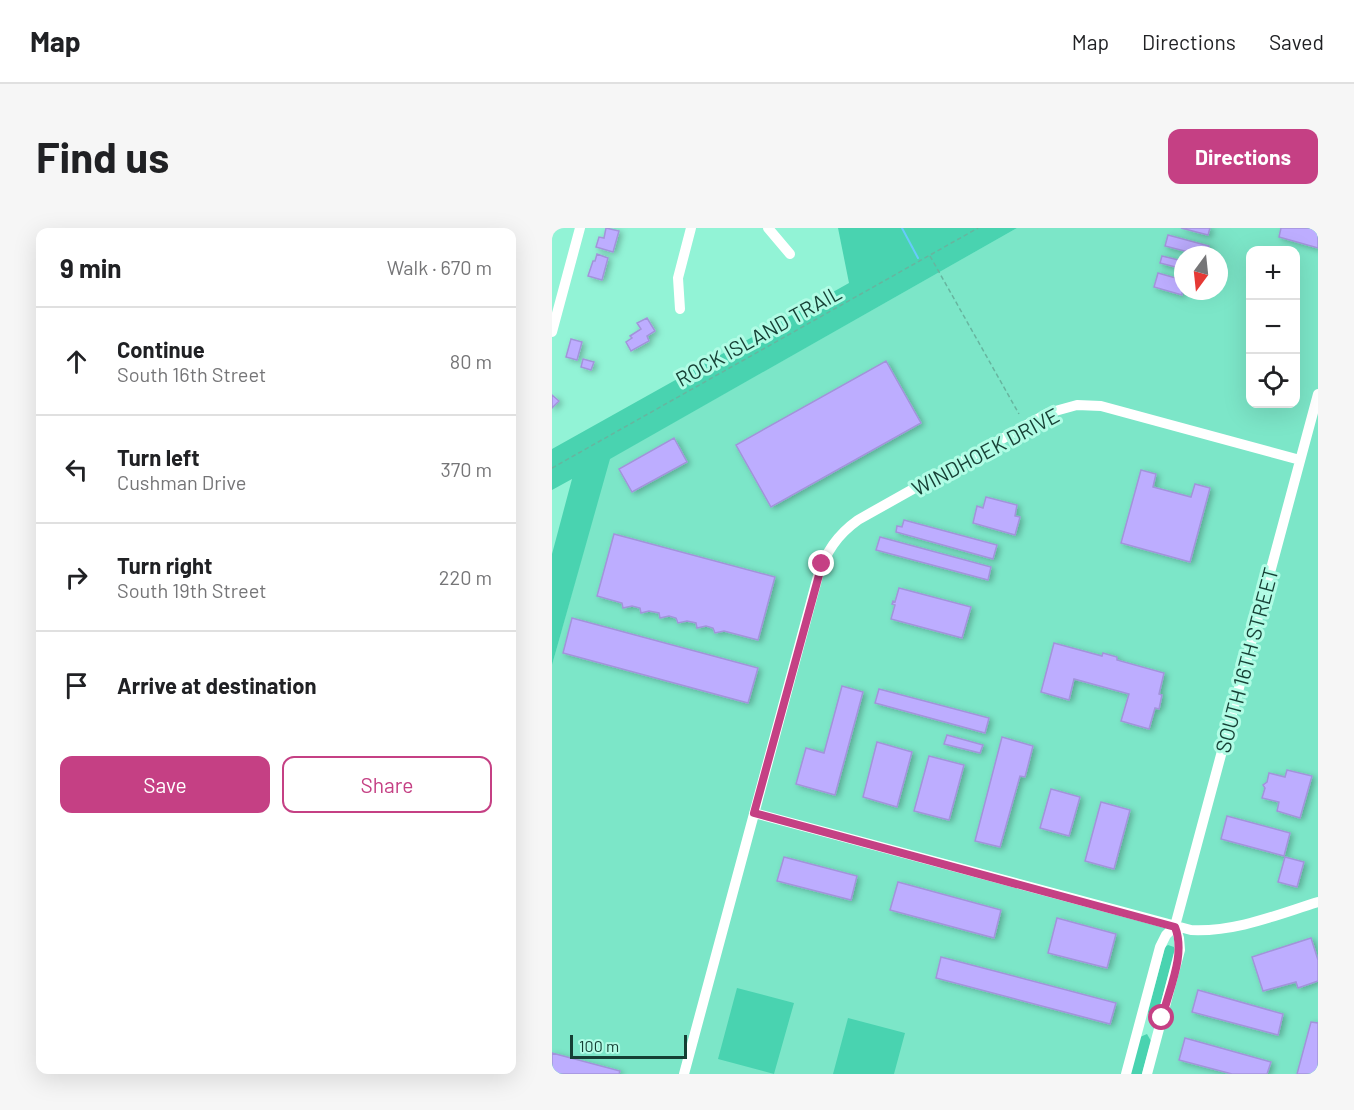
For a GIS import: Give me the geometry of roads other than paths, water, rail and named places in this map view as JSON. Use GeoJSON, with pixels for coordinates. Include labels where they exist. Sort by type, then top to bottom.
{"type":"FeatureCollection","features":[{"type":"Feature","properties":{"kind":"street"},"geometry":{"type":"LineString","coordinates":[[552,332],[580,228]]}},
{"type":"Feature","properties":{"kind":"street"},"geometry":{"type":"LineString","coordinates":[[680,309],[678,278],[691,228]]}},
{"type":"Feature","properties":{"kind":"street"},"geometry":{"type":"LineString","coordinates":[[768,228],[790,254]]}},
{"type":"Feature","properties":{"kind":"street","name":"SOUTH 16TH STREET"},"geometry":{"type":"LineString","coordinates":[[1126,1074],[1160,947],[1167,934],[1175,927],[1318,394]]}},
{"type":"Feature","properties":{"kind":"street","name":"WINDHOEK DRIVE"},"geometry":{"type":"LineString","coordinates":[[684,1074],[818,576],[828,552],[838,537],[858,520],[1048,413],[1077,405],[1101,406],[1300,460]]}},
{"type":"Feature","properties":{"kind":"street"},"geometry":{"type":"LineString","coordinates":[[754,813],[1175,927],[1208,931],[1238,927],[1318,902]]}},
{"type":"Feature","properties":{"kind":"street","name":"SOUTH 16TH STREET"},"geometry":{"type":"LineString","coordinates":[[1146,1074],[1180,950],[1175,927]]}},
{"type":"Feature","properties":{"kind":"street"},"geometry":{"type":"LineString","coordinates":[[1140,1023],[1159,1028]]}},
{"type":"Feature","properties":{"kind":"waterway"},"geometry":{"type":"LineString","coordinates":[[902,228],[918,258]]}}]}
